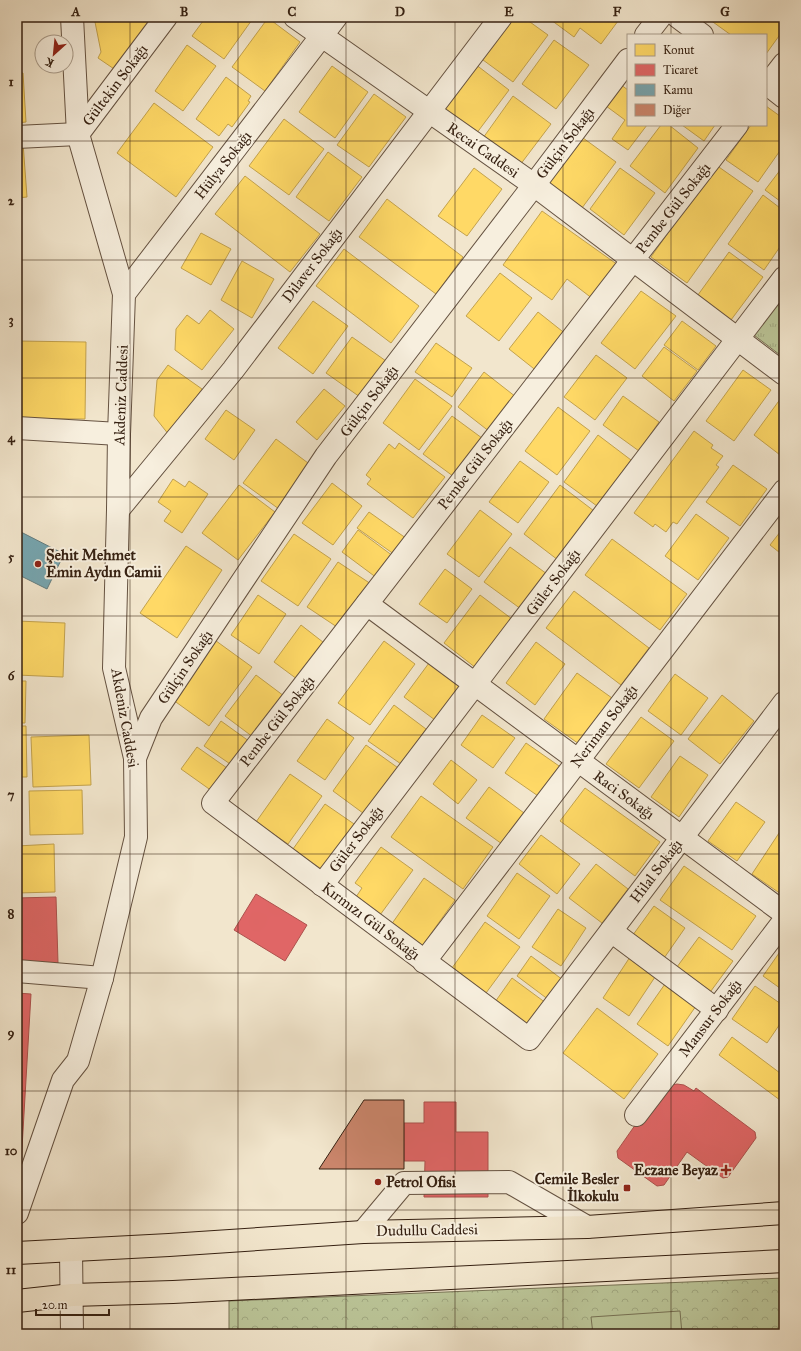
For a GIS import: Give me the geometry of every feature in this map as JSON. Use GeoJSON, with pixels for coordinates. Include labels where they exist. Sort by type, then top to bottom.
{"type":"FeatureCollection","features":[{"type":"Feature","properties":{"kind":"main road","name":"Dudullu Caddesi"},"geometry":{"type":"LineString","coordinates":[[17,1253],[363,1232],[586,1227],[784,1213]]}},
{"type":"Feature","properties":{"kind":"main road"},"geometry":{"type":"LineString","coordinates":[[17,1301],[72,1295],[173,1292],[784,1261]]}},
{"type":"Feature","properties":{"kind":"street","name":"Akdeniz Caddesi"},"geometry":{"type":"LineString","coordinates":[[17,1213],[63,1080],[78,1061],[102,978],[136,837],[134,758],[114,668],[119,434],[124,294],[78,134],[72,17]]}},
{"type":"Feature","properties":{"kind":"street","name":"Gültekin Sokağı"},"geometry":{"type":"LineString","coordinates":[[78,134],[166,17]]}},
{"type":"Feature","properties":{"kind":"street","name":"Recai Caddesi"},"geometry":{"type":"LineString","coordinates":[[295,17],[534,185],[784,374]]}},
{"type":"Feature","properties":{"kind":"street","name":"Hülya Sokağı"},"geometry":{"type":"LineString","coordinates":[[124,294],[336,17]]}},
{"type":"Feature","properties":{"kind":"street","name":"Dilaver Sokağı"},"geometry":{"type":"LineString","coordinates":[[118,510],[233,370],[501,17]]}},
{"type":"Feature","properties":{"kind":"street"},"geometry":{"type":"LineString","coordinates":[[647,34],[660,17]]}},
{"type":"Feature","properties":{"kind":"street"},"geometry":{"type":"LineString","coordinates":[[678,17],[701,34]]}},
{"type":"Feature","properties":{"kind":"street","name":"Gülçin Sokağı"},"geometry":{"type":"LineString","coordinates":[[134,758],[151,718],[326,456],[627,61]]}},
{"type":"Feature","properties":{"kind":"street"},"geometry":{"type":"LineString","coordinates":[[771,88],[784,64]]}},
{"type":"Feature","properties":{"kind":"street","name":"Pembe Gül Sokağı"},"geometry":{"type":"LineString","coordinates":[[214,803],[736,126]]}},
{"type":"Feature","properties":{"kind":"street"},"geometry":{"type":"LineString","coordinates":[[17,137],[78,134]]}},
{"type":"Feature","properties":{"kind":"street","name":"Güler Sokağı"},"geometry":{"type":"LineString","coordinates":[[322,885],[784,278]]}},
{"type":"Feature","properties":{"kind":"street"},"geometry":{"type":"LineString","coordinates":[[17,428],[119,434]]}},
{"type":"Feature","properties":{"kind":"street","name":"Neriman Sokağı"},"geometry":{"type":"LineString","coordinates":[[424,962],[784,491]]}},
{"type":"Feature","properties":{"kind":"street","name":"Raci Sokağı"},"geometry":{"type":"LineString","coordinates":[[367,604],[784,913]]}},
{"type":"Feature","properties":{"kind":"street","name":"Hilal Sokağı"},"geometry":{"type":"LineString","coordinates":[[529,1039],[784,702]]}},
{"type":"Feature","properties":{"kind":"street","name":"Kırmızı Gül Sokağı"},"geometry":{"type":"LineString","coordinates":[[214,803],[424,962],[529,1039]]}},
{"type":"Feature","properties":{"kind":"street","name":"Mansur Sokağı"},"geometry":{"type":"LineString","coordinates":[[636,1115],[784,921]]}},
{"type":"Feature","properties":{"kind":"street"},"geometry":{"type":"LineString","coordinates":[[611,931],[717,1010]]}},
{"type":"Feature","properties":{"kind":"street"},"geometry":{"type":"LineString","coordinates":[[17,970],[102,978]]}},
{"type":"Feature","properties":{"kind":"street"},"geometry":{"type":"LineString","coordinates":[[363,1232],[404,1183],[509,1182],[586,1227]]}},
{"type":"Feature","properties":{"kind":"street"},"geometry":{"type":"LineString","coordinates":[[70,1250],[72,1334]]}},
{"type":"Feature","properties":{"kind":"green space"},"geometry":{"type":"Polygon","coordinates":[[[775,292],[784,299],[784,358],[746,329],[775,292]]]}},
{"type":"Feature","properties":{"kind":"green space"},"geometry":{"type":"Polygon","coordinates":[[[784,1278],[784,1334],[229,1334],[229,1301],[784,1278]]]}},
{"type":"Feature","properties":{"kind":"green space"},"geometry":{"type":"Polygon","coordinates":[[[680,1311],[682,1334],[593,1334],[591,1317],[680,1311]]]}},
{"type":"Feature","properties":{"kind":"building: Konut"},"geometry":{"type":"Polygon","coordinates":[[[94,17],[143,17],[154,25],[120,73],[98,58],[101,52],[94,17]]]}},
{"type":"Feature","properties":{"kind":"building: Konut"},"geometry":{"type":"Polygon","coordinates":[[[206,17],[254,17],[224,59],[192,36],[206,17]]]}},
{"type":"Feature","properties":{"kind":"building: Konut"},"geometry":{"type":"Polygon","coordinates":[[[508,17],[523,17],[548,35],[513,82],[479,57],[508,17]]]}},
{"type":"Feature","properties":{"kind":"building: Konut"},"geometry":{"type":"Polygon","coordinates":[[[547,17],[621,17],[601,44],[580,28],[574,37],[547,17]]]}},
{"type":"Feature","properties":{"kind":"building: Konut"},"geometry":{"type":"Polygon","coordinates":[[[706,17],[784,17],[784,29],[767,53],[767,34],[730,34],[706,17]]]}},
{"type":"Feature","properties":{"kind":"building: Konut"},"geometry":{"type":"Polygon","coordinates":[[[268,18],[300,42],[265,91],[232,67],[268,18]]]}},
{"type":"Feature","properties":{"kind":"building: Konut"},"geometry":{"type":"Polygon","coordinates":[[[554,40],[589,65],[556,109],[522,84],[554,40]]]}},
{"type":"Feature","properties":{"kind":"building: Konut"},"geometry":{"type":"Polygon","coordinates":[[[187,45],[216,66],[183,111],[155,91],[187,45]]]}},
{"type":"Feature","properties":{"kind":"building: Konut"},"geometry":{"type":"Polygon","coordinates":[[[475,64],[509,90],[473,138],[439,113],[475,64]]]}},
{"type":"Feature","properties":{"kind":"building: Konut"},"geometry":{"type":"Polygon","coordinates":[[[332,66],[368,92],[335,138],[299,112],[332,66]]]}},
{"type":"Feature","properties":{"kind":"building: Konut"},"geometry":{"type":"Polygon","coordinates":[[[17,73],[23,73],[26,122],[17,123],[17,73]]]}},
{"type":"Feature","properties":{"kind":"building: Konut"},"geometry":{"type":"Polygon","coordinates":[[[226,77],[251,96],[248,101],[250,102],[232,127],[228,124],[219,136],[196,119],[226,77]]]}},
{"type":"Feature","properties":{"kind":"building: Konut"},"geometry":{"type":"Polygon","coordinates":[[[617,82],[627,89],[627,126],[646,126],[628,150],[612,139],[625,120],[602,103],[617,82]]]}},
{"type":"Feature","properties":{"kind":"building: Konut"},"geometry":{"type":"Polygon","coordinates":[[[374,94],[406,117],[369,167],[337,145],[374,94]]]}},
{"type":"Feature","properties":{"kind":"building: Konut"},"geometry":{"type":"Polygon","coordinates":[[[513,96],[551,124],[520,165],[483,138],[513,96]]]}},
{"type":"Feature","properties":{"kind":"building: Konut"},"geometry":{"type":"Polygon","coordinates":[[[154,103],[213,147],[176,197],[117,153],[154,103]]]}},
{"type":"Feature","properties":{"kind":"building: Konut"},"geometry":{"type":"Polygon","coordinates":[[[767,107],[784,119],[784,145],[758,182],[726,160],[750,126],[767,126],[767,107]]]}},
{"type":"Feature","properties":{"kind":"building: Konut"},"geometry":{"type":"Polygon","coordinates":[[[284,119],[324,149],[289,195],[249,166],[284,119]]]}},
{"type":"Feature","properties":{"kind":"building: Konut"},"geometry":{"type":"Polygon","coordinates":[[[660,126],[670,126],[698,148],[665,193],[630,166],[660,126]]]}},
{"type":"Feature","properties":{"kind":"building: Konut"},"geometry":{"type":"Polygon","coordinates":[[[683,126],[714,126],[704,141],[683,126]]]}},
{"type":"Feature","properties":{"kind":"building: Konut"},"geometry":{"type":"Polygon","coordinates":[[[579,135],[616,162],[579,212],[543,186],[579,135]]]}},
{"type":"Feature","properties":{"kind":"building: Konut"},"geometry":{"type":"Polygon","coordinates":[[[17,143],[23,143],[27,197],[17,198],[17,143]]]}},
{"type":"Feature","properties":{"kind":"building: Konut"},"geometry":{"type":"Polygon","coordinates":[[[328,152],[362,177],[329,221],[296,197],[328,152]]]}},
{"type":"Feature","properties":{"kind":"building: Konut"},"geometry":{"type":"Polygon","coordinates":[[[716,165],[753,191],[687,283],[651,257],[716,165]]]}},
{"type":"Feature","properties":{"kind":"building: Konut"},"geometry":{"type":"Polygon","coordinates":[[[784,165],[784,204],[765,190],[784,165]]]}},
{"type":"Feature","properties":{"kind":"building: Konut"},"geometry":{"type":"Polygon","coordinates":[[[474,168],[502,189],[467,236],[438,216],[474,168]]]}},
{"type":"Feature","properties":{"kind":"building: Konut"},"geometry":{"type":"Polygon","coordinates":[[[620,168],[655,193],[624,235],[590,209],[620,168]]]}},
{"type":"Feature","properties":{"kind":"building: Konut"},"geometry":{"type":"Polygon","coordinates":[[[245,176],[320,234],[290,272],[215,214],[245,176]]]}},
{"type":"Feature","properties":{"kind":"building: Konut"},"geometry":{"type":"Polygon","coordinates":[[[763,195],[784,211],[784,241],[764,270],[728,244],[763,195]]]}},
{"type":"Feature","properties":{"kind":"building: Konut"},"geometry":{"type":"Polygon","coordinates":[[[387,199],[463,257],[436,294],[359,237],[387,199]]]}},
{"type":"Feature","properties":{"kind":"building: Konut"},"geometry":{"type":"Polygon","coordinates":[[[542,211],[618,265],[593,299],[567,279],[552,300],[503,265],[542,211]]]}},
{"type":"Feature","properties":{"kind":"building: Konut"},"geometry":{"type":"Polygon","coordinates":[[[201,233],[231,249],[211,285],[181,268],[201,233]]]}},
{"type":"Feature","properties":{"kind":"building: Konut"},"geometry":{"type":"Polygon","coordinates":[[[344,249],[419,306],[391,343],[316,286],[344,249]]]}},
{"type":"Feature","properties":{"kind":"building: Konut"},"geometry":{"type":"Polygon","coordinates":[[[729,252],[763,277],[728,324],[695,299],[729,252]]]}},
{"type":"Feature","properties":{"kind":"building: Konut"},"geometry":{"type":"Polygon","coordinates":[[[242,261],[274,279],[252,318],[221,300],[242,261]]]}},
{"type":"Feature","properties":{"kind":"building: Konut"},"geometry":{"type":"Polygon","coordinates":[[[500,273],[532,298],[499,341],[466,316],[500,273]]]}},
{"type":"Feature","properties":{"kind":"building: Konut"},"geometry":{"type":"Polygon","coordinates":[[[641,291],[676,316],[635,369],[601,343],[641,291]]]}},
{"type":"Feature","properties":{"kind":"building: Konut"},"geometry":{"type":"Polygon","coordinates":[[[313,301],[348,326],[313,374],[278,348],[313,301]]]}},
{"type":"Feature","properties":{"kind":"building: Konut"},"geometry":{"type":"Polygon","coordinates":[[[210,310],[234,329],[202,370],[175,350],[176,329],[187,315],[199,324],[210,310]]]}},
{"type":"Feature","properties":{"kind":"building: Konut"},"geometry":{"type":"Polygon","coordinates":[[[538,312],[567,335],[538,372],[509,349],[538,312]]]}},
{"type":"Feature","properties":{"kind":"building: Konut"},"geometry":{"type":"Polygon","coordinates":[[[682,321],[716,346],[698,370],[664,345],[682,321]]]}},
{"type":"Feature","properties":{"kind":"building: Konut"},"geometry":{"type":"Polygon","coordinates":[[[352,337],[386,361],[360,397],[326,373],[352,337]]]}},
{"type":"Feature","properties":{"kind":"building: Konut"},"geometry":{"type":"Polygon","coordinates":[[[17,341],[86,342],[85,419],[17,418],[17,341]]]}},
{"type":"Feature","properties":{"kind":"building: Konut"},"geometry":{"type":"Polygon","coordinates":[[[436,343],[472,368],[452,397],[415,372],[436,343]]]}},
{"type":"Feature","properties":{"kind":"building: Konut"},"geometry":{"type":"Polygon","coordinates":[[[664,347],[697,371],[674,401],[642,376],[664,347]]]}},
{"type":"Feature","properties":{"kind":"building: Konut"},"geometry":{"type":"Polygon","coordinates":[[[596,355],[627,378],[595,420],[564,397],[596,355]]]}},
{"type":"Feature","properties":{"kind":"building: Konut"},"geometry":{"type":"Polygon","coordinates":[[[168,365],[202,389],[169,435],[154,416],[157,380],[168,365]]]}},
{"type":"Feature","properties":{"kind":"building: Konut"},"geometry":{"type":"Polygon","coordinates":[[[743,370],[771,390],[734,441],[706,421],[743,370]]]}},
{"type":"Feature","properties":{"kind":"building: Konut"},"geometry":{"type":"Polygon","coordinates":[[[484,372],[516,397],[490,432],[458,407],[484,372]]]}},
{"type":"Feature","properties":{"kind":"building: Konut"},"geometry":{"type":"Polygon","coordinates":[[[415,379],[452,406],[419,450],[383,423],[415,379]]]}},
{"type":"Feature","properties":{"kind":"building: Konut"},"geometry":{"type":"Polygon","coordinates":[[[324,389],[345,406],[317,440],[296,422],[324,389]]]}},
{"type":"Feature","properties":{"kind":"building: Konut"},"geometry":{"type":"Polygon","coordinates":[[[623,396],[659,422],[639,451],[603,425],[623,396]]]}},
{"type":"Feature","properties":{"kind":"building: Konut"},"geometry":{"type":"Polygon","coordinates":[[[781,398],[784,400],[784,458],[754,435],[781,398]]]}},
{"type":"Feature","properties":{"kind":"building: Konut"},"geometry":{"type":"Polygon","coordinates":[[[558,407],[590,431],[557,475],[525,451],[558,407]]]}},
{"type":"Feature","properties":{"kind":"building: Konut"},"geometry":{"type":"Polygon","coordinates":[[[226,410],[255,430],[234,460],[205,439],[226,410]]]}},
{"type":"Feature","properties":{"kind":"building: Konut"},"geometry":{"type":"Polygon","coordinates":[[[452,416],[486,441],[457,479],[423,454],[452,416]]]}},
{"type":"Feature","properties":{"kind":"building: Konut"},"geometry":{"type":"Polygon","coordinates":[[[694,431],[713,445],[711,448],[723,456],[716,465],[719,467],[677,524],[673,522],[666,532],[655,524],[653,527],[634,513],[694,431]]]}},
{"type":"Feature","properties":{"kind":"building: Konut"},"geometry":{"type":"Polygon","coordinates":[[[598,435],[631,460],[597,506],[564,482],[598,435]]]}},
{"type":"Feature","properties":{"kind":"building: Konut"},"geometry":{"type":"Polygon","coordinates":[[[276,439],[312,466],[279,509],[243,483],[276,439]]]}},
{"type":"Feature","properties":{"kind":"building: Konut"},"geometry":{"type":"Polygon","coordinates":[[[17,441],[19,441],[17,489],[17,441]]]}},
{"type":"Feature","properties":{"kind":"building: Konut"},"geometry":{"type":"Polygon","coordinates":[[[399,443],[445,477],[413,518],[367,484],[371,479],[366,475],[389,444],[395,449],[399,443]]]}},
{"type":"Feature","properties":{"kind":"building: Konut"},"geometry":{"type":"Polygon","coordinates":[[[520,461],[549,482],[518,523],[489,502],[520,461]]]}},
{"type":"Feature","properties":{"kind":"building: Konut"},"geometry":{"type":"Polygon","coordinates":[[[733,465],[767,489],[740,526],[706,502],[733,465]]]}},
{"type":"Feature","properties":{"kind":"building: Konut"},"geometry":{"type":"Polygon","coordinates":[[[173,479],[185,487],[189,481],[208,494],[182,533],[164,521],[171,511],[158,502],[173,479]]]}},
{"type":"Feature","properties":{"kind":"building: Konut"},"geometry":{"type":"Polygon","coordinates":[[[332,483],[362,506],[333,545],[302,523],[332,483]]]}},
{"type":"Feature","properties":{"kind":"building: Konut"},"geometry":{"type":"Polygon","coordinates":[[[239,485],[275,512],[238,560],[202,533],[239,485]]]}},
{"type":"Feature","properties":{"kind":"building: Konut"},"geometry":{"type":"Polygon","coordinates":[[[560,485],[594,511],[558,560],[524,534],[560,485]]]}},
{"type":"Feature","properties":{"kind":"building: Konut"},"geometry":{"type":"Polygon","coordinates":[[[480,510],[512,534],[479,577],[447,554],[480,510]]]}},
{"type":"Feature","properties":{"kind":"building: Konut"},"geometry":{"type":"Polygon","coordinates":[[[369,512],[410,541],[398,557],[357,528],[369,512]]]}},
{"type":"Feature","properties":{"kind":"building: Konut"},"geometry":{"type":"Polygon","coordinates":[[[696,514],[729,538],[698,580],[665,556],[696,514]]]}},
{"type":"Feature","properties":{"kind":"building: Konut"},"geometry":{"type":"Polygon","coordinates":[[[784,527],[784,556],[770,545],[784,527]]]}},
{"type":"Feature","properties":{"kind":"building: Konut"},"geometry":{"type":"Polygon","coordinates":[[[358,530],[397,559],[381,581],[342,552],[358,530]]]}},
{"type":"Feature","properties":{"kind":"building: Konut"},"geometry":{"type":"Polygon","coordinates":[[[294,534],[331,559],[298,606],[261,581],[294,534]]]}},
{"type":"Feature","properties":{"kind":"building: Konut"},"geometry":{"type":"Polygon","coordinates":[[[612,539],[687,594],[660,630],[585,575],[612,539]]]}},
{"type":"Feature","properties":{"kind":"building: Konut"},"geometry":{"type":"Polygon","coordinates":[[[186,546],[222,570],[177,638],[140,613],[186,546]]]}},
{"type":"Feature","properties":{"kind":"building: Konut"},"geometry":{"type":"Polygon","coordinates":[[[510,547],[547,574],[521,609],[484,582],[510,547]]]}},
{"type":"Feature","properties":{"kind":"building: Konut"},"geometry":{"type":"Polygon","coordinates":[[[338,562],[374,586],[343,631],[307,607],[338,562]]]}},
{"type":"Feature","properties":{"kind":"building: Konut"},"geometry":{"type":"Polygon","coordinates":[[[445,569],[472,589],[447,623],[419,604],[445,569]]]}},
{"type":"Feature","properties":{"kind":"building: Konut"},"geometry":{"type":"Polygon","coordinates":[[[574,591],[649,648],[621,685],[546,628],[574,591]]]}},
{"type":"Feature","properties":{"kind":"building: Konut"},"geometry":{"type":"Polygon","coordinates":[[[258,595],[286,614],[259,654],[231,635],[258,595]]]}},
{"type":"Feature","properties":{"kind":"building: Konut"},"geometry":{"type":"Polygon","coordinates":[[[480,595],[512,619],[476,668],[444,643],[480,595]]]}},
{"type":"Feature","properties":{"kind":"building: Konut"},"geometry":{"type":"Polygon","coordinates":[[[17,621],[65,623],[63,677],[17,675],[17,621]]]}},
{"type":"Feature","properties":{"kind":"building: Konut"},"geometry":{"type":"Polygon","coordinates":[[[301,625],[328,646],[301,682],[274,662],[301,625]]]}},
{"type":"Feature","properties":{"kind":"building: Konut"},"geometry":{"type":"Polygon","coordinates":[[[212,638],[252,667],[209,726],[169,697],[212,638]]]}},
{"type":"Feature","properties":{"kind":"building: Konut"},"geometry":{"type":"Polygon","coordinates":[[[384,641],[415,664],[370,725],[338,703],[384,641]]]}},
{"type":"Feature","properties":{"kind":"building: Konut"},"geometry":{"type":"Polygon","coordinates":[[[536,642],[565,664],[535,705],[506,683],[536,642]]]}},
{"type":"Feature","properties":{"kind":"building: Konut"},"geometry":{"type":"Polygon","coordinates":[[[429,663],[464,689],[439,723],[404,697],[429,663]]]}},
{"type":"Feature","properties":{"kind":"building: Konut"},"geometry":{"type":"Polygon","coordinates":[[[577,673],[612,698],[579,744],[544,719],[577,673]]]}},
{"type":"Feature","properties":{"kind":"building: Konut"},"geometry":{"type":"Polygon","coordinates":[[[675,674],[708,698],[681,735],[648,711],[675,674]]]}},
{"type":"Feature","properties":{"kind":"building: Konut"},"geometry":{"type":"Polygon","coordinates":[[[256,675],[288,699],[257,740],[225,716],[256,675]]]}},
{"type":"Feature","properties":{"kind":"building: Konut"},"geometry":{"type":"Polygon","coordinates":[[[17,681],[26,681],[25,723],[17,723],[17,681]]]}},
{"type":"Feature","properties":{"kind":"building: Konut"},"geometry":{"type":"Polygon","coordinates":[[[722,695],[754,721],[720,764],[688,739],[722,695]]]}},
{"type":"Feature","properties":{"kind":"building: Konut"},"geometry":{"type":"Polygon","coordinates":[[[394,705],[426,729],[401,764],[368,741],[394,705]]]}},
{"type":"Feature","properties":{"kind":"building: Konut"},"geometry":{"type":"Polygon","coordinates":[[[482,715],[515,738],[493,768],[461,745],[482,715]]]}},
{"type":"Feature","properties":{"kind":"building: Konut"},"geometry":{"type":"Polygon","coordinates":[[[641,717],[674,741],[639,788],[606,764],[641,717]]]}},
{"type":"Feature","properties":{"kind":"building: Konut"},"geometry":{"type":"Polygon","coordinates":[[[327,719],[354,738],[325,780],[297,761],[327,719]]]}},
{"type":"Feature","properties":{"kind":"building: Konut"},"geometry":{"type":"Polygon","coordinates":[[[221,721],[253,744],[236,768],[204,746],[221,721]]]}},
{"type":"Feature","properties":{"kind":"building: Konut"},"geometry":{"type":"Polygon","coordinates":[[[17,726],[26,726],[27,777],[17,777],[17,726]]]}},
{"type":"Feature","properties":{"kind":"building: Konut"},"geometry":{"type":"Polygon","coordinates":[[[89,735],[91,785],[33,787],[31,737],[89,735]]]}},
{"type":"Feature","properties":{"kind":"building: Konut"},"geometry":{"type":"Polygon","coordinates":[[[526,743],[562,768],[541,798],[505,773],[526,743]]]}},
{"type":"Feature","properties":{"kind":"building: Konut"},"geometry":{"type":"Polygon","coordinates":[[[366,745],[401,770],[367,816],[333,791],[366,745]]]}},
{"type":"Feature","properties":{"kind":"building: Konut"},"geometry":{"type":"Polygon","coordinates":[[[197,747],[227,768],[212,791],[181,769],[197,747]]]}},
{"type":"Feature","properties":{"kind":"building: Konut"},"geometry":{"type":"Polygon","coordinates":[[[680,756],[708,775],[679,817],[651,797],[680,756]]]}},
{"type":"Feature","properties":{"kind":"building: Konut"},"geometry":{"type":"Polygon","coordinates":[[[451,760],[477,780],[458,804],[433,784],[451,760]]]}},
{"type":"Feature","properties":{"kind":"building: Konut"},"geometry":{"type":"Polygon","coordinates":[[[290,774],[322,796],[288,844],[256,822],[290,774]]]}},
{"type":"Feature","properties":{"kind":"building: Konut"},"geometry":{"type":"Polygon","coordinates":[[[489,787],[524,813],[502,844],[466,818],[489,787]]]}},
{"type":"Feature","properties":{"kind":"building: Konut"},"geometry":{"type":"Polygon","coordinates":[[[585,788],[660,842],[635,876],[560,821],[585,788]]]}},
{"type":"Feature","properties":{"kind":"building: Konut"},"geometry":{"type":"Polygon","coordinates":[[[82,790],[83,834],[30,835],[29,791],[82,790]]]}},
{"type":"Feature","properties":{"kind":"building: Konut"},"geometry":{"type":"Polygon","coordinates":[[[421,796],[493,847],[463,889],[391,837],[421,796]]]}},
{"type":"Feature","properties":{"kind":"building: Konut"},"geometry":{"type":"Polygon","coordinates":[[[736,802],[765,822],[737,861],[708,841],[736,802]]]}},
{"type":"Feature","properties":{"kind":"building: Konut"},"geometry":{"type":"Polygon","coordinates":[[[325,804],[357,826],[324,871],[293,849],[325,804]]]}},
{"type":"Feature","properties":{"kind":"building: Konut"},"geometry":{"type":"Polygon","coordinates":[[[781,830],[784,832],[784,890],[781,894],[752,874],[781,830]]]}},
{"type":"Feature","properties":{"kind":"building: Konut"},"geometry":{"type":"Polygon","coordinates":[[[541,835],[580,864],[557,894],[519,864],[541,835]]]}},
{"type":"Feature","properties":{"kind":"building: Konut"},"geometry":{"type":"Polygon","coordinates":[[[54,844],[55,892],[17,893],[17,846],[54,844]]]}},
{"type":"Feature","properties":{"kind":"building: Konut"},"geometry":{"type":"Polygon","coordinates":[[[381,847],[413,870],[380,915],[356,897],[362,888],[355,883],[381,847]]]}},
{"type":"Feature","properties":{"kind":"building: Konut"},"geometry":{"type":"Polygon","coordinates":[[[596,864],[628,889],[602,923],[569,898],[596,864]]]}},
{"type":"Feature","properties":{"kind":"building: Konut"},"geometry":{"type":"Polygon","coordinates":[[[684,866],[756,916],[732,950],[660,900],[684,866]]]}},
{"type":"Feature","properties":{"kind":"building: Konut"},"geometry":{"type":"Polygon","coordinates":[[[517,873],[550,896],[519,939],[487,916],[517,873]]]}},
{"type":"Feature","properties":{"kind":"building: Konut"},"geometry":{"type":"Polygon","coordinates":[[[424,878],[455,900],[422,946],[391,925],[424,878]]]}},
{"type":"Feature","properties":{"kind":"building: Konut"},"geometry":{"type":"Polygon","coordinates":[[[654,906],[685,928],[662,961],[630,939],[654,906]]]}},
{"type":"Feature","properties":{"kind":"building: Konut"},"geometry":{"type":"Polygon","coordinates":[[[558,909],[586,928],[561,966],[532,947],[558,909]]]}},
{"type":"Feature","properties":{"kind":"building: Konut"},"geometry":{"type":"Polygon","coordinates":[[[485,922],[520,947],[486,993],[452,968],[485,922]]]}},
{"type":"Feature","properties":{"kind":"building: Konut"},"geometry":{"type":"Polygon","coordinates":[[[699,937],[733,961],[708,995],[674,971],[699,937]]]}},
{"type":"Feature","properties":{"kind":"building: Konut"},"geometry":{"type":"Polygon","coordinates":[[[784,946],[784,991],[763,976],[784,946]]]}},
{"type":"Feature","properties":{"kind":"building: Konut"},"geometry":{"type":"Polygon","coordinates":[[[531,956],[563,980],[549,1000],[517,976],[531,956]]]}},
{"type":"Feature","properties":{"kind":"building: Konut"},"geometry":{"type":"Polygon","coordinates":[[[630,957],[657,974],[629,1016],[603,998],[630,957]]]}},
{"type":"Feature","properties":{"kind":"building: Konut"},"geometry":{"type":"Polygon","coordinates":[[[512,978],[546,1003],[529,1027],[495,1002],[512,978]]]}},
{"type":"Feature","properties":{"kind":"building: Konut"},"geometry":{"type":"Polygon","coordinates":[[[665,984],[696,1006],[668,1046],[637,1024],[665,984]]]}},
{"type":"Feature","properties":{"kind":"building: Konut"},"geometry":{"type":"Polygon","coordinates":[[[755,986],[784,1006],[784,1018],[767,1043],[732,1019],[755,986]]]}},
{"type":"Feature","properties":{"kind":"building: Konut"},"geometry":{"type":"Polygon","coordinates":[[[597,1008],[658,1054],[624,1099],[563,1053],[597,1008]]]}},
{"type":"Feature","properties":{"kind":"building: Konut"},"geometry":{"type":"Polygon","coordinates":[[[732,1037],[784,1076],[784,1103],[719,1055],[732,1037]]]}},
{"type":"Feature","properties":{"kind":"building: Ticaret"},"geometry":{"type":"Polygon","coordinates":[[[256,894],[307,925],[285,961],[234,930],[256,894]]]}},
{"type":"Feature","properties":{"kind":"building: Ticaret"},"geometry":{"type":"Polygon","coordinates":[[[56,897],[58,963],[17,964],[17,898],[56,897]]]}},
{"type":"Feature","properties":{"kind":"building: Ticaret"},"geometry":{"type":"Polygon","coordinates":[[[17,993],[31,994],[21,1165],[17,1165],[17,993]]]}},
{"type":"Feature","properties":{"kind":"building: Ticaret"},"geometry":{"type":"Polygon","coordinates":[[[677,1084],[684,1085],[694,1091],[696,1088],[755,1132],[756,1138],[728,1177],[723,1178],[687,1152],[664,1185],[657,1186],[618,1158],[617,1151],[659,1091],[677,1084]]]}},
{"type":"Feature","properties":{"kind":"building: Ticaret"},"geometry":{"type":"Polygon","coordinates":[[[424,1102],[456,1102],[456,1132],[488,1132],[488,1197],[424,1197],[425,1161],[404,1161],[404,1123],[424,1123],[424,1102]]]}},
{"type":"Feature","properties":{"kind":"building: Kamu","name":"Şehit Mehmet Emin Aydın Camii"},"geometry":{"type":"Polygon","coordinates":[[[17,530],[64,554],[47,589],[17,574],[17,530]]]}},
{"type":"Feature","properties":{"kind":"building: Diğer"},"geometry":{"type":"Polygon","coordinates":[[[364,1100],[404,1100],[404,1169],[319,1169],[364,1100]]]}},
{"type":"Feature","properties":{"kind":"place","name":"Şehit Mehmet Emin Aydın Camii"},"geometry":{"type":"Point","coordinates":[38,564]}},
{"type":"Feature","properties":{"kind":"place","name":"Eczane Beyaz"},"geometry":{"type":"Point","coordinates":[726,1170]}},
{"type":"Feature","properties":{"kind":"place","name":"Petrol Ofisi"},"geometry":{"type":"Point","coordinates":[378,1182]}},
{"type":"Feature","properties":{"kind":"place","name":"Cemile Besler İlkokulu"},"geometry":{"type":"Point","coordinates":[627,1188]}}]}
